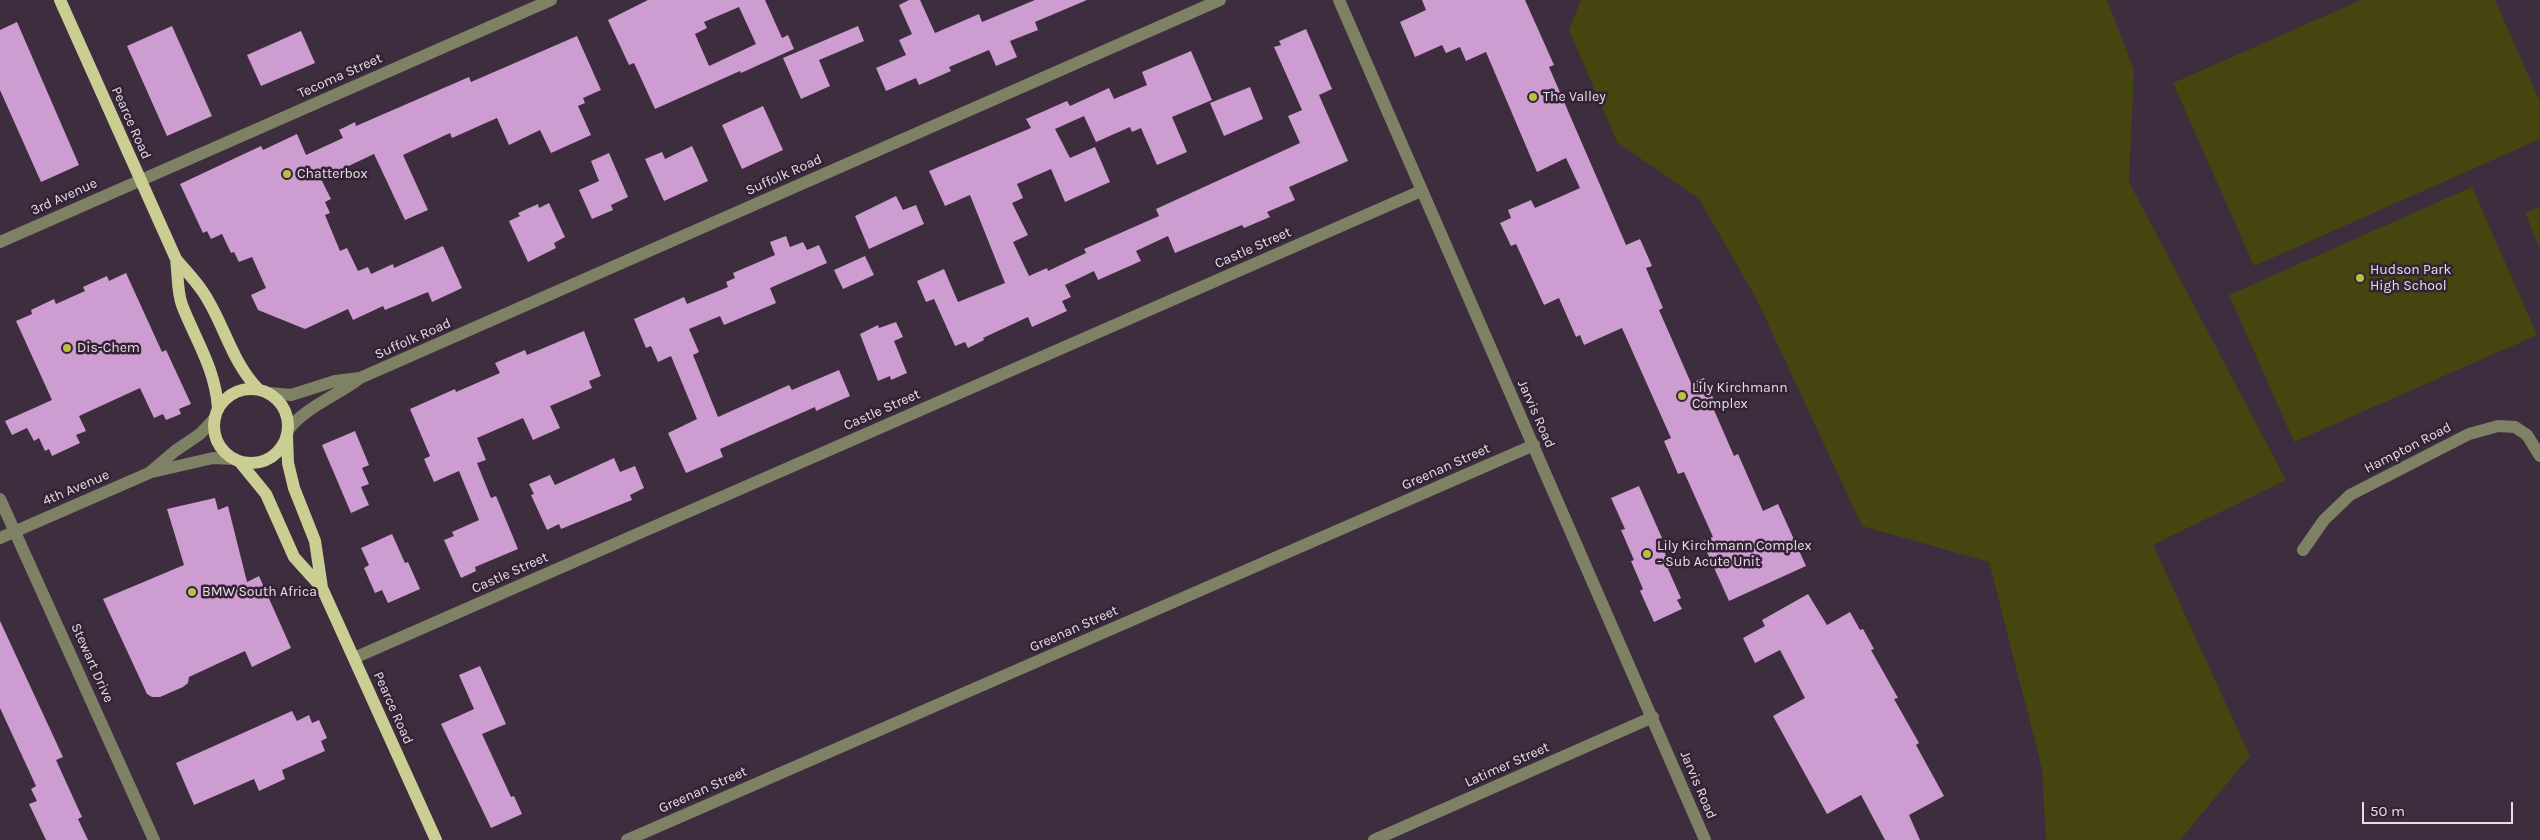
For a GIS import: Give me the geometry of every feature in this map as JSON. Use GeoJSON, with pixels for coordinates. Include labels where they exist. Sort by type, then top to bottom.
{"type":"FeatureCollection","features":[{"type":"Feature","properties":{"kind":"main road","name":"Pearce Road"},"geometry":{"type":"LineString","coordinates":[[60,0],[176,259],[204,292],[246,377],[280,401],[286,412],[288,463],[294,488],[315,541],[322,588],[436,840]]}},
{"type":"Feature","properties":{"kind":"main road","name":"Pearce Road"},"geometry":{"type":"LineString","coordinates":[[176,259],[181,303],[209,364],[216,386],[217,440],[222,449],[237,460],[266,494],[294,557],[322,588]]}},
{"type":"Feature","properties":{"kind":"main road"},"geometry":{"type":"LineString","coordinates":[[216,413],[232,393],[249,388],[264,391]]}},
{"type":"Feature","properties":{"kind":"main road"},"geometry":{"type":"LineString","coordinates":[[237,460],[249,463],[268,459],[281,448],[287,433]]}},
{"type":"Feature","properties":{"kind":"street","name":"Suffolk Road"},"geometry":{"type":"LineString","coordinates":[[287,433],[300,417],[340,393],[360,378],[1220,0]]}},
{"type":"Feature","properties":{"kind":"street","name":"Jarvis Road"},"geometry":{"type":"LineString","coordinates":[[1338,0],[1653,717],[1705,840]]}},
{"type":"Feature","properties":{"kind":"street","name":"Tecoma Street"},"geometry":{"type":"LineString","coordinates":[[140,180],[545,1]]}},
{"type":"Feature","properties":{"kind":"street","name":"3rd Avenue"},"geometry":{"type":"LineString","coordinates":[[0,242],[140,180]]}},
{"type":"Feature","properties":{"kind":"street","name":"Castle Street"},"geometry":{"type":"LineString","coordinates":[[354,658],[1421,191]]}},
{"type":"Feature","properties":{"kind":"street","name":"Suffolk Road"},"geometry":{"type":"LineString","coordinates":[[264,391],[291,395],[335,380],[360,378]]}},
{"type":"Feature","properties":{"kind":"street","name":"4th Avenue"},"geometry":{"type":"LineString","coordinates":[[149,473],[175,451],[200,434],[216,413]]}},
{"type":"Feature","properties":{"kind":"street","name":"Hampton Road"},"geometry":{"type":"LineString","coordinates":[[2303,550],[2324,520],[2350,495],[2469,434],[2498,426],[2515,427],[2527,435],[2540,456]]}},
{"type":"Feature","properties":{"kind":"street","name":"Greenan Street"},"geometry":{"type":"LineString","coordinates":[[627,840],[1534,445]]}},
{"type":"Feature","properties":{"kind":"street","name":"4th Avenue"},"geometry":{"type":"LineString","coordinates":[[0,538],[149,473],[212,458],[237,460]]}},
{"type":"Feature","properties":{"kind":"street","name":"Stewart Drive"},"geometry":{"type":"LineString","coordinates":[[0,499],[154,840]]}},
{"type":"Feature","properties":{"kind":"street","name":"Latimer Street"},"geometry":{"type":"LineString","coordinates":[[1374,840],[1653,717]]}},
{"type":"Feature","properties":{"kind":"shaded area"},"geometry":{"type":"Polygon","coordinates":[[[1581,0],[2107,0],[2134,70],[2129,182],[2286,480],[2153,545],[2250,756],[2180,840],[2046,840],[2042,769],[1989,562],[1862,526],[1757,300],[1699,199],[1617,142],[1569,30],[1581,0]]]}},
{"type":"Feature","properties":{"kind":"shaded area"},"geometry":{"type":"Polygon","coordinates":[[[2361,0],[2495,0],[2540,102],[2540,139],[2254,266],[2173,83],[2361,0]]]}},
{"type":"Feature","properties":{"kind":"shaded area"},"geometry":{"type":"Polygon","coordinates":[[[2472,187],[2537,335],[2294,442],[2229,295],[2472,187]]]}},
{"type":"Feature","properties":{"kind":"shaded area"},"geometry":{"type":"Polygon","coordinates":[[[2540,207],[2540,249],[2525,213],[2540,207]]]}},
{"type":"Feature","properties":{"kind":"building"},"geometry":{"type":"Polygon","coordinates":[[[648,0],[765,0],[782,38],[788,35],[794,49],[655,109],[634,63],[629,65],[608,20],[648,0]],[[739,7],[704,22],[707,28],[695,34],[709,66],[756,44],[739,7]]]}},
{"type":"Feature","properties":{"kind":"building"},"geometry":{"type":"Polygon","coordinates":[[[909,0],[920,0],[935,33],[979,14],[982,22],[1035,0],[1087,0],[1035,22],[1038,30],[1010,41],[1017,57],[996,66],[989,50],[949,67],[951,71],[919,85],[916,78],[886,91],[876,68],[906,55],[899,40],[912,34],[899,5],[909,0]]]}},
{"type":"Feature","properties":{"kind":"building","name":"Lily Kirchmann Complex"},"geometry":{"type":"Polygon","coordinates":[[[1422,0],[1525,0],[1554,65],[1549,67],[1626,245],[1640,239],[1652,266],[1646,268],[1663,308],[1659,310],[1691,383],[1704,378],[1718,409],[1714,410],[1734,456],[1738,454],[1763,511],[1778,504],[1806,566],[1729,601],[1702,541],[1713,537],[1684,472],[1678,474],[1664,441],[1671,438],[1622,328],[1584,345],[1580,335],[1576,337],[1559,298],[1544,305],[1516,244],[1511,246],[1500,223],[1511,218],[1508,210],[1531,200],[1535,208],[1580,188],[1566,158],[1537,172],[1486,52],[1466,61],[1460,47],[1446,53],[1442,45],[1415,57],[1400,22],[1426,10],[1422,0]]]}},
{"type":"Feature","properties":{"kind":"building"},"geometry":{"type":"Polygon","coordinates":[[[17,22],[79,165],[41,182],[0,90],[0,30],[17,22]]]}},
{"type":"Feature","properties":{"kind":"building"},"geometry":{"type":"Polygon","coordinates":[[[172,26],[212,116],[167,136],[127,46],[172,26]]]}},
{"type":"Feature","properties":{"kind":"building"},"geometry":{"type":"Polygon","coordinates":[[[858,26],[864,41],[819,60],[830,86],[801,99],[783,58],[858,26]]]}},
{"type":"Feature","properties":{"kind":"building"},"geometry":{"type":"Polygon","coordinates":[[[1306,29],[1332,89],[1319,95],[1348,161],[1289,187],[1295,200],[1267,212],[1270,217],[1244,228],[1242,225],[1175,253],[1168,236],[1136,251],[1141,261],[1098,280],[1094,271],[1065,285],[1071,297],[1062,301],[1067,311],[1032,327],[1028,317],[983,338],[984,340],[968,348],[965,342],[955,346],[934,299],[926,302],[917,281],[944,269],[958,302],[1005,283],[970,195],[945,206],[929,171],[1031,128],[1026,119],[1067,101],[1070,106],[1109,88],[1114,99],[1147,85],[1142,72],[1191,51],[1212,100],[1172,117],[1187,152],[1157,165],[1141,128],[1132,132],[1130,127],[1096,142],[1084,116],[1055,129],[1070,158],[1095,147],[1110,182],[1065,202],[1051,169],[1017,184],[1023,198],[1012,203],[1028,235],[1013,242],[1029,276],[1047,268],[1048,271],[1086,253],[1084,249],[1159,216],[1156,209],[1300,143],[1288,116],[1302,110],[1274,47],[1281,45],[1279,41],[1306,29]]]}},
{"type":"Feature","properties":{"kind":"building"},"geometry":{"type":"Polygon","coordinates":[[[301,31],[315,63],[261,86],[247,55],[301,31]]]}},
{"type":"Feature","properties":{"kind":"building"},"geometry":{"type":"Polygon","coordinates":[[[577,36],[601,90],[583,98],[585,103],[578,106],[591,135],[551,153],[540,130],[509,145],[497,118],[452,138],[450,133],[403,155],[428,210],[405,220],[374,154],[321,179],[331,199],[325,202],[330,213],[325,215],[340,251],[347,248],[358,271],[368,267],[371,274],[393,264],[394,268],[443,246],[462,288],[432,302],[428,292],[385,310],[383,306],[353,320],[348,309],[305,329],[258,310],[251,295],[266,288],[252,257],[239,262],[234,252],[231,253],[222,234],[211,239],[207,231],[203,233],[180,184],[261,146],[263,150],[297,134],[306,155],[343,138],[339,130],[355,122],[356,126],[469,77],[471,82],[577,36]]]}},
{"type":"Feature","properties":{"kind":"building"},"geometry":{"type":"Polygon","coordinates":[[[1250,87],[1263,119],[1224,136],[1210,103],[1250,87]]]}},
{"type":"Feature","properties":{"kind":"building"},"geometry":{"type":"Polygon","coordinates":[[[763,106],[783,150],[742,169],[722,125],[763,106]]]}},
{"type":"Feature","properties":{"kind":"building"},"geometry":{"type":"Polygon","coordinates":[[[692,146],[708,181],[664,201],[645,159],[662,152],[665,159],[692,146]]]}},
{"type":"Feature","properties":{"kind":"building"},"geometry":{"type":"Polygon","coordinates":[[[609,153],[628,197],[611,205],[613,210],[592,219],[579,190],[599,181],[591,161],[609,153]]]}},
{"type":"Feature","properties":{"kind":"building"},"geometry":{"type":"Polygon","coordinates":[[[896,196],[903,210],[916,205],[924,224],[869,249],[855,216],[896,196]]]}},
{"type":"Feature","properties":{"kind":"building"},"geometry":{"type":"Polygon","coordinates":[[[549,203],[565,237],[554,243],[556,248],[528,262],[509,221],[520,216],[518,213],[538,204],[539,208],[549,203]]]}},
{"type":"Feature","properties":{"kind":"building"},"geometry":{"type":"Polygon","coordinates":[[[786,236],[790,247],[803,242],[807,250],[819,245],[827,263],[770,288],[776,303],[724,325],[720,316],[689,329],[699,352],[693,355],[718,417],[789,385],[792,390],[839,370],[850,396],[816,411],[815,407],[720,449],[723,457],[686,473],[668,433],[697,419],[671,356],[658,362],[651,346],[646,348],[634,319],[684,297],[687,304],[728,287],[726,282],[735,278],[733,273],[775,255],[770,242],[786,236]]]}},
{"type":"Feature","properties":{"kind":"building"},"geometry":{"type":"Polygon","coordinates":[[[865,256],[874,275],[843,289],[834,270],[865,256]]]}},
{"type":"Feature","properties":{"kind":"building"},"geometry":{"type":"Polygon","coordinates":[[[126,273],[162,352],[166,350],[191,404],[179,409],[181,414],[166,420],[163,414],[154,418],[140,388],[79,416],[86,431],[76,435],[80,443],[52,456],[49,449],[45,451],[39,438],[34,441],[27,428],[12,435],[5,421],[52,400],[16,321],[32,314],[31,310],[54,299],[56,304],[85,291],[83,287],[107,276],[109,281],[126,273]]]}},
{"type":"Feature","properties":{"kind":"building"},"geometry":{"type":"Polygon","coordinates":[[[896,322],[903,337],[894,341],[907,373],[891,380],[890,376],[878,381],[860,334],[878,325],[879,328],[896,322]]]}},
{"type":"Feature","properties":{"kind":"building"},"geometry":{"type":"Polygon","coordinates":[[[584,331],[601,376],[589,381],[592,388],[550,406],[560,428],[533,440],[523,418],[477,438],[486,460],[477,463],[491,498],[496,496],[518,549],[475,567],[476,571],[461,578],[444,540],[454,536],[452,532],[479,520],[459,471],[434,482],[424,459],[430,456],[410,409],[455,389],[456,392],[500,373],[495,363],[525,350],[527,355],[584,331]]]}},
{"type":"Feature","properties":{"kind":"building"},"geometry":{"type":"Polygon","coordinates":[[[355,431],[369,465],[362,468],[369,484],[361,487],[369,505],[351,513],[322,445],[355,431]]]}},
{"type":"Feature","properties":{"kind":"building"},"geometry":{"type":"Polygon","coordinates":[[[614,458],[620,472],[635,466],[644,488],[630,495],[632,500],[561,529],[559,524],[547,530],[531,495],[534,494],[529,484],[550,475],[555,485],[614,458]]]}},
{"type":"Feature","properties":{"kind":"building","name":"Lily Kirchmann Complex - Sub Acute Unit"},"geometry":{"type":"Polygon","coordinates":[[[1639,486],[1662,538],[1659,539],[1671,568],[1668,569],[1681,598],[1677,600],[1682,609],[1654,622],[1640,591],[1643,589],[1631,561],[1634,560],[1621,530],[1625,529],[1611,498],[1639,486]]]}},
{"type":"Feature","properties":{"kind":"building","name":"BMW South Africa"},"geometry":{"type":"Polygon","coordinates":[[[215,498],[218,510],[228,506],[247,582],[259,576],[291,648],[252,667],[245,651],[189,677],[188,683],[183,687],[160,697],[152,697],[147,694],[103,599],[184,565],[167,509],[215,498]]]}},
{"type":"Feature","properties":{"kind":"building"},"geometry":{"type":"Polygon","coordinates":[[[392,534],[405,563],[408,562],[420,589],[388,603],[382,590],[375,593],[364,568],[369,565],[361,548],[392,534]]]}},
{"type":"Feature","properties":{"kind":"building"},"geometry":{"type":"Polygon","coordinates":[[[1808,594],[1827,625],[1850,612],[1860,630],[1863,629],[1874,649],[1871,650],[1898,698],[1894,699],[1919,743],[1916,745],[1944,796],[1909,815],[1920,840],[1885,840],[1861,795],[1827,814],[1773,716],[1805,698],[1780,650],[1755,663],[1743,638],[1765,626],[1762,620],[1808,594]]]}},
{"type":"Feature","properties":{"kind":"building"},"geometry":{"type":"Polygon","coordinates":[[[0,621],[63,757],[56,760],[82,817],[78,819],[88,840],[46,840],[29,804],[37,801],[31,789],[36,786],[0,708],[0,621]]]}},
{"type":"Feature","properties":{"kind":"building"},"geometry":{"type":"Polygon","coordinates":[[[480,666],[506,724],[482,734],[511,797],[514,796],[522,814],[491,828],[441,724],[474,709],[459,675],[480,666]]]}},
{"type":"Feature","properties":{"kind":"building"},"geometry":{"type":"Polygon","coordinates":[[[292,711],[297,721],[309,715],[312,723],[319,720],[327,738],[321,741],[325,751],[282,770],[285,779],[259,791],[254,779],[194,805],[176,763],[292,711]]]}},
{"type":"Feature","properties":{"kind":"place","name":"The Valley"},"geometry":{"type":"Point","coordinates":[1533,97]}},
{"type":"Feature","properties":{"kind":"place","name":"Chatterbox"},"geometry":{"type":"Point","coordinates":[287,174]}},
{"type":"Feature","properties":{"kind":"place","name":"Hudson Park High School"},"geometry":{"type":"Point","coordinates":[2360,278]}},
{"type":"Feature","properties":{"kind":"place","name":"Dis-Chem"},"geometry":{"type":"Point","coordinates":[67,348]}},
{"type":"Feature","properties":{"kind":"place","name":"Lily Kirchmann Complex"},"geometry":{"type":"Point","coordinates":[1682,396]}},
{"type":"Feature","properties":{"kind":"place","name":"Lily Kirchmann Complex - Sub Acute Unit"},"geometry":{"type":"Point","coordinates":[1647,554]}},
{"type":"Feature","properties":{"kind":"place","name":"BMW South Africa"},"geometry":{"type":"Point","coordinates":[192,592]}}]}
